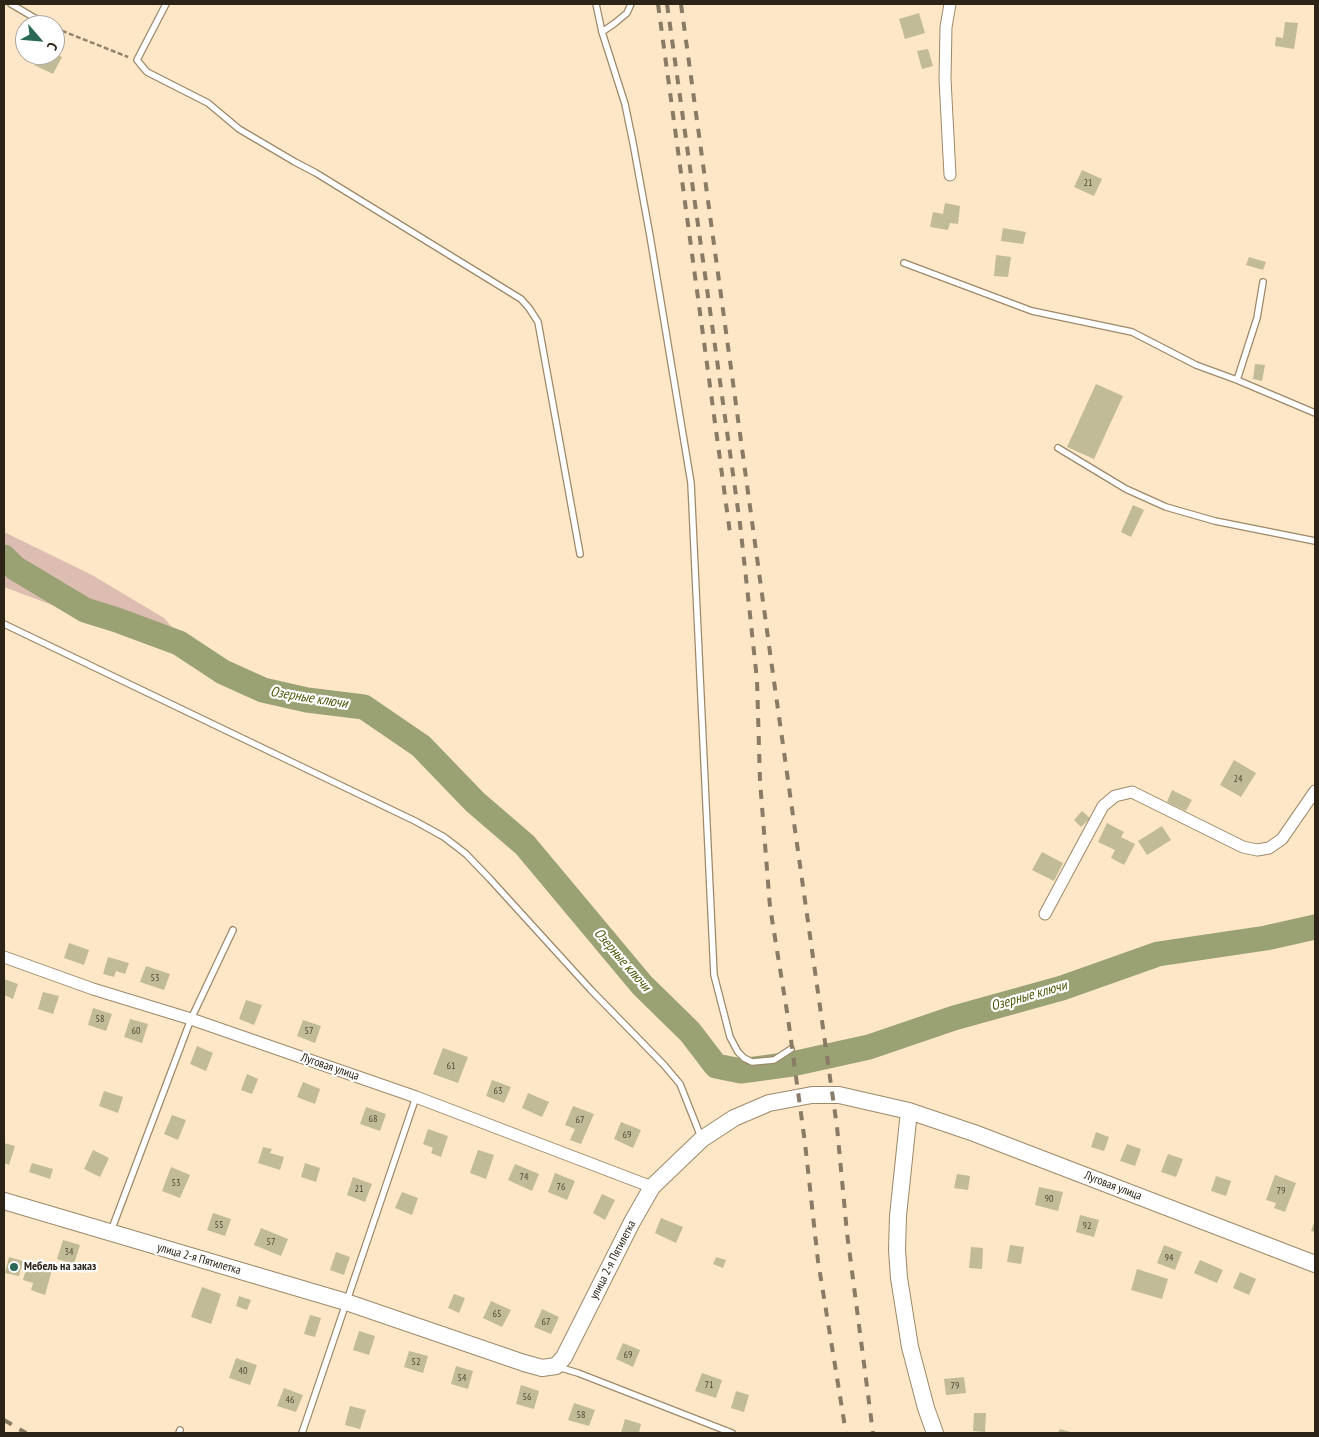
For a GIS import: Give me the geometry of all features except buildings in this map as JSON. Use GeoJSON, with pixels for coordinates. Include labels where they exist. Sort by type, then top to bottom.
{"type":"FeatureCollection","features":[{"type":"Feature","properties":{"kind":"main road","name":"улица 2-я Пятилетка"},"geometry":{"type":"LineString","coordinates":[[4,1201],[346,1302],[542,1368],[556,1366],[564,1357],[632,1222],[652,1187],[702,1139],[734,1118],[769,1103],[812,1095],[839,1095],[909,1111]]}},
{"type":"Feature","properties":{"kind":"main road","name":"Луговая улица"},"geometry":{"type":"LineString","coordinates":[[909,1111],[974,1133],[1315,1264]]}},
{"type":"Feature","properties":{"kind":"main road"},"geometry":{"type":"LineString","coordinates":[[909,1111],[898,1216],[897,1250],[910,1347],[926,1408],[935,1433]]}},
{"type":"Feature","properties":{"kind":"street"},"geometry":{"type":"LineString","coordinates":[[950,4],[946,26],[945,78],[950,175]]}},
{"type":"Feature","properties":{"kind":"street"},"geometry":{"type":"LineString","coordinates":[[1045,914],[1103,806],[1115,796],[1132,792],[1243,847],[1258,850],[1269,848],[1282,840],[1315,791]]}},
{"type":"Feature","properties":{"kind":"street","name":"Луговая улица"},"geometry":{"type":"LineString","coordinates":[[4,957],[93,989],[191,1019],[416,1097],[652,1187]]}},
{"type":"Feature","properties":{"kind":"lane"},"geometry":{"type":"LineString","coordinates":[[11,4],[30,15]]}},
{"type":"Feature","properties":{"kind":"lane"},"geometry":{"type":"LineString","coordinates":[[166,4],[137,60],[147,72],[208,103],[239,128],[521,299],[529,308],[538,322],[580,554]]}},
{"type":"Feature","properties":{"kind":"lane"},"geometry":{"type":"LineString","coordinates":[[596,4],[602,32],[625,104],[633,143],[654,254],[691,482],[714,975],[730,1037],[738,1052],[744,1058],[752,1062],[774,1060],[791,1049]]}},
{"type":"Feature","properties":{"kind":"lane"},"geometry":{"type":"LineString","coordinates":[[602,32],[616,23],[632,4]]}},
{"type":"Feature","properties":{"kind":"lane"},"geometry":{"type":"LineString","coordinates":[[904,263],[1032,311],[1132,332],[1196,364],[1315,413]]}},
{"type":"Feature","properties":{"kind":"lane"},"geometry":{"type":"LineString","coordinates":[[1238,380],[1257,318],[1263,282]]}},
{"type":"Feature","properties":{"kind":"lane"},"geometry":{"type":"LineString","coordinates":[[1058,448],[1126,488],[1166,507],[1215,521],[1315,541]]}},
{"type":"Feature","properties":{"kind":"lane"},"geometry":{"type":"LineString","coordinates":[[4,624],[398,812],[444,837],[466,854],[591,990],[664,1065],[680,1084],[702,1139]]}},
{"type":"Feature","properties":{"kind":"lane"},"geometry":{"type":"LineString","coordinates":[[110,1233],[191,1019],[233,930]]}},
{"type":"Feature","properties":{"kind":"lane"},"geometry":{"type":"LineString","coordinates":[[302,1433],[416,1097]]}},
{"type":"Feature","properties":{"kind":"lane"},"geometry":{"type":"LineString","coordinates":[[556,1366],[732,1433]]}},
{"type":"Feature","properties":{"kind":"path"},"geometry":{"type":"LineString","coordinates":[[65,32],[137,60]]}},
{"type":"Feature","properties":{"kind":"shaded area"},"geometry":{"type":"Polygon","coordinates":[[[4,532],[92,575],[164,618],[178,634],[175,645],[164,647],[4,587],[4,532]]]}},
{"type":"Feature","properties":{"kind":"waterway","name":"Озерные ключи"},"geometry":{"type":"LineString","coordinates":[[4,557],[15,568],[85,610],[179,643],[223,672],[263,690],[307,700],[364,707],[421,746],[475,802],[525,845],[642,985],[690,1032],[716,1066],[741,1071],[792,1064],[869,1047],[954,1018],[1062,988],[1158,954],[1266,938],[1315,927]]}},
{"type":"Feature","properties":{"kind":"railway"},"geometry":{"type":"LineString","coordinates":[[658,4],[730,533]]}},
{"type":"Feature","properties":{"kind":"railway"},"geometry":{"type":"LineString","coordinates":[[667,4],[740,524],[757,680],[760,781],[770,907],[788,1018],[805,1143],[818,1261],[846,1433]]}},
{"type":"Feature","properties":{"kind":"railway"},"geometry":{"type":"LineString","coordinates":[[681,4],[837,1127],[847,1233],[873,1433]]}},
{"type":"Feature","properties":{"kind":"railway"},"geometry":{"type":"LineString","coordinates":[[4,1420],[26,1433]]}},
{"type":"Feature","properties":{"kind":"place","name":"Мебель на заказ"},"geometry":{"type":"Point","coordinates":[14,1267]}}]}
